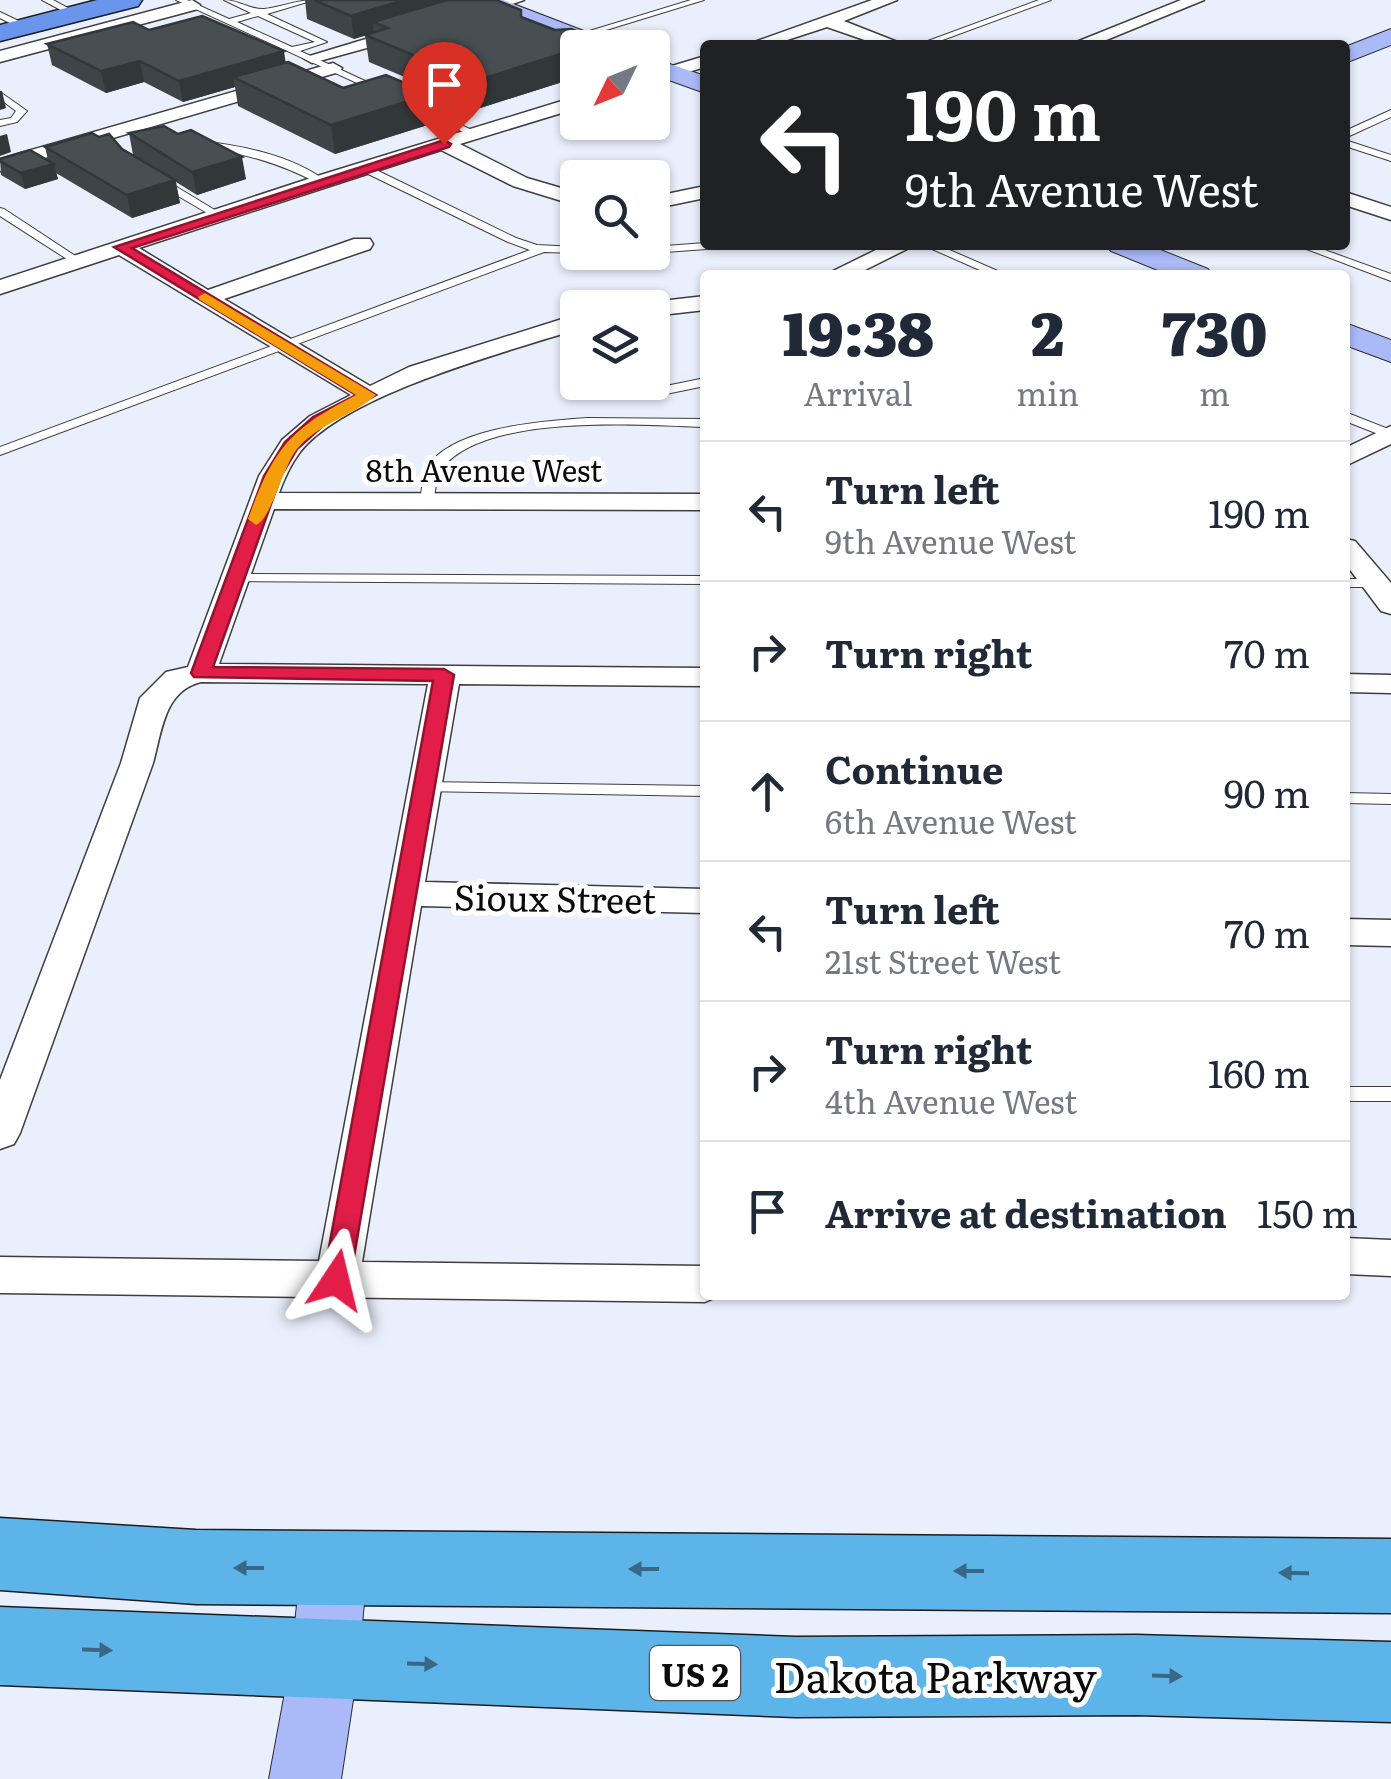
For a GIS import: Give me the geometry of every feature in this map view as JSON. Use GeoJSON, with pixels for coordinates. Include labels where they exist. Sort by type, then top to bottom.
{"type":"FeatureCollection","features":[{"type":"Feature","properties":{"kind":"highway"},"geometry":{"type":"LineString","coordinates":[[0,1554],[196,1567],[1391,1576]]}},
{"type":"Feature","properties":{"kind":"highway","name":"Dakota Parkway"},"geometry":{"type":"LineString","coordinates":[[0,1646],[795,1676],[1136,1675],[1391,1682]]}},
{"type":"Feature","properties":{"kind":"main road"},"geometry":{"type":"LineString","coordinates":[[6,20],[103,5]]}},
{"type":"Feature","properties":{"kind":"street"},"geometry":{"type":"LineString","coordinates":[[770,40],[889,0]]}},
{"type":"Feature","properties":{"kind":"street"},"geometry":{"type":"LineString","coordinates":[[1091,40],[1196,0]]}},
{"type":"Feature","properties":{"kind":"street"},"geometry":{"type":"LineString","coordinates":[[0,57],[188,2]]}},
{"type":"Feature","properties":{"kind":"street"},"geometry":{"type":"LineString","coordinates":[[312,58],[498,2],[560,34]]}},
{"type":"Feature","properties":{"kind":"street"},"geometry":{"type":"LineString","coordinates":[[827,21],[882,40]]}},
{"type":"Feature","properties":{"kind":"street"},"geometry":{"type":"LineString","coordinates":[[1350,54],[1391,36]]}},
{"type":"Feature","properties":{"kind":"street"},"geometry":{"type":"LineString","coordinates":[[670,69],[700,62]]}},
{"type":"Feature","properties":{"kind":"street"},"geometry":{"type":"LineString","coordinates":[[0,164],[333,68]]}},
{"type":"Feature","properties":{"kind":"street"},"geometry":{"type":"LineString","coordinates":[[670,75],[700,84]]}},
{"type":"Feature","properties":{"kind":"street"},"geometry":{"type":"LineString","coordinates":[[0,287],[321,181],[560,108]]}},
{"type":"Feature","properties":{"kind":"street"},"geometry":{"type":"LineString","coordinates":[[444,144],[520,182],[560,194]]}},
{"type":"Feature","properties":{"kind":"street"},"geometry":{"type":"LineString","coordinates":[[670,200],[700,193]]}},
{"type":"Feature","properties":{"kind":"street"},"geometry":{"type":"LineString","coordinates":[[1350,200],[1391,214]]}},
{"type":"Feature","properties":{"kind":"street"},"geometry":{"type":"LineString","coordinates":[[206,298],[362,244]]}},
{"type":"Feature","properties":{"kind":"street"},"geometry":{"type":"LineString","coordinates":[[121,247],[368,395]]}},
{"type":"Feature","properties":{"kind":"street"},"geometry":{"type":"LineString","coordinates":[[847,270],[893,250]]}},
{"type":"Feature","properties":{"kind":"street"},"geometry":{"type":"LineString","coordinates":[[1133,250],[1184,270]]}},
{"type":"Feature","properties":{"kind":"street"},"geometry":{"type":"LineString","coordinates":[[670,307],[700,304]]}},
{"type":"Feature","properties":{"kind":"street"},"geometry":{"type":"LineString","coordinates":[[201,673],[263,501],[291,446],[319,421],[418,372],[560,329]]}},
{"type":"Feature","properties":{"kind":"street"},"geometry":{"type":"LineString","coordinates":[[1350,336],[1391,352]]}},
{"type":"Feature","properties":{"kind":"street"},"geometry":{"type":"LineString","coordinates":[[1350,455],[1391,434]]}},
{"type":"Feature","properties":{"kind":"street","name":"8th Avenue West"},"geometry":{"type":"LineString","coordinates":[[263,501],[700,502]]}},
{"type":"Feature","properties":{"kind":"street"},"geometry":{"type":"LineString","coordinates":[[1350,553],[1384,594]]}},
{"type":"Feature","properties":{"kind":"street"},"geometry":{"type":"LineString","coordinates":[[0,1133],[137,763],[156,698],[177,678],[201,673],[700,678]]}},
{"type":"Feature","properties":{"kind":"street"},"geometry":{"type":"LineString","coordinates":[[336,1280],[444,675]]}},
{"type":"Feature","properties":{"kind":"street"},"geometry":{"type":"LineString","coordinates":[[1350,683],[1391,684]]}},
{"type":"Feature","properties":{"kind":"street","name":"Sioux Street"},"geometry":{"type":"LineString","coordinates":[[406,894],[700,901]]}},
{"type":"Feature","properties":{"kind":"street"},"geometry":{"type":"LineString","coordinates":[[1350,932],[1391,932]]}},
{"type":"Feature","properties":{"kind":"street"},"geometry":{"type":"LineString","coordinates":[[1350,1256],[1391,1258]]}},
{"type":"Feature","properties":{"kind":"street"},"geometry":{"type":"LineString","coordinates":[[0,1276],[700,1284]]}},
{"type":"Feature","properties":{"kind":"street"},"geometry":{"type":"LineString","coordinates":[[305,1779],[325,1660],[334,1568]]}},
{"type":"Feature","properties":{"kind":"lane"},"geometry":{"type":"LineString","coordinates":[[46,0],[103,5]]}},
{"type":"Feature","properties":{"kind":"lane"},"geometry":{"type":"LineString","coordinates":[[228,0],[323,42],[293,50]]}},
{"type":"Feature","properties":{"kind":"lane"},"geometry":{"type":"LineString","coordinates":[[228,22],[310,0]]}},
{"type":"Feature","properties":{"kind":"lane"},"geometry":{"type":"LineString","coordinates":[[611,30],[700,0]]}},
{"type":"Feature","properties":{"kind":"lane"},"geometry":{"type":"LineString","coordinates":[[934,40],[1046,0]]}},
{"type":"Feature","properties":{"kind":"lane"},"geometry":{"type":"LineString","coordinates":[[188,2],[475,134]]}},
{"type":"Feature","properties":{"kind":"lane"},"geometry":{"type":"LineString","coordinates":[[298,78],[319,89]]}},
{"type":"Feature","properties":{"kind":"lane"},"geometry":{"type":"LineString","coordinates":[[374,97],[387,94]]}},
{"type":"Feature","properties":{"kind":"lane"},"geometry":{"type":"LineString","coordinates":[[0,95],[22,111],[14,120],[0,123]]}},
{"type":"Feature","properties":{"kind":"lane"},"geometry":{"type":"LineString","coordinates":[[1350,132],[1391,113]]}},
{"type":"Feature","properties":{"kind":"lane"},"geometry":{"type":"LineString","coordinates":[[192,143],[248,148],[321,181]]}},
{"type":"Feature","properties":{"kind":"lane"},"geometry":{"type":"LineString","coordinates":[[1350,144],[1391,158]]}},
{"type":"Feature","properties":{"kind":"lane"},"geometry":{"type":"LineString","coordinates":[[364,168],[512,240],[560,249]]}},
{"type":"Feature","properties":{"kind":"lane"},"geometry":{"type":"LineString","coordinates":[[150,175],[218,214]]}},
{"type":"Feature","properties":{"kind":"lane"},"geometry":{"type":"LineString","coordinates":[[0,211],[76,262]]}},
{"type":"Feature","properties":{"kind":"lane"},"geometry":{"type":"LineString","coordinates":[[670,249],[700,246]]}},
{"type":"Feature","properties":{"kind":"lane"},"geometry":{"type":"LineString","coordinates":[[0,452],[544,248]]}},
{"type":"Feature","properties":{"kind":"lane"},"geometry":{"type":"LineString","coordinates":[[940,250],[989,270]]}},
{"type":"Feature","properties":{"kind":"lane"},"geometry":{"type":"LineString","coordinates":[[1315,250],[1391,278]]}},
{"type":"Feature","properties":{"kind":"lane"},"geometry":{"type":"LineString","coordinates":[[670,389],[700,383]]}},
{"type":"Feature","properties":{"kind":"lane"},"geometry":{"type":"LineString","coordinates":[[1350,418],[1391,434]]}},
{"type":"Feature","properties":{"kind":"lane"},"geometry":{"type":"LineString","coordinates":[[426,501],[424,481],[435,462],[479,437],[518,427],[560,423],[700,423]]}},
{"type":"Feature","properties":{"kind":"lane"},"geometry":{"type":"LineString","coordinates":[[235,578],[700,580]]}},
{"type":"Feature","properties":{"kind":"lane"},"geometry":{"type":"LineString","coordinates":[[1350,584],[1384,594]]}},
{"type":"Feature","properties":{"kind":"lane"},"geometry":{"type":"LineString","coordinates":[[424,787],[700,790]]}},
{"type":"Feature","properties":{"kind":"lane"},"geometry":{"type":"LineString","coordinates":[[1350,798],[1391,799]]}},
{"type":"Feature","properties":{"kind":"lane"},"geometry":{"type":"LineString","coordinates":[[1350,1094],[1391,1094]]}},
{"type":"Feature","properties":{"kind":"building"},"geometry":{"type":"Polygon","coordinates":[[[314,0],[404,0],[351,16],[314,0]]]}},
{"type":"Feature","properties":{"kind":"building"},"geometry":{"type":"Polygon","coordinates":[[[447,0],[496,0],[521,10],[521,17],[555,30],[571,29],[574,30],[560,30],[560,54],[450,89],[406,69],[430,62],[365,35],[388,28],[373,22],[447,0]]]}},
{"type":"Feature","properties":{"kind":"building"},"geometry":{"type":"Polygon","coordinates":[[[202,16],[284,51],[179,81],[140,61],[101,71],[47,44],[133,22],[149,30],[202,16]]]}},
{"type":"Feature","properties":{"kind":"building"},"geometry":{"type":"Polygon","coordinates":[[[288,62],[343,88],[386,75],[431,94],[331,125],[233,77],[288,62]]]}},
{"type":"Feature","properties":{"kind":"building"},"geometry":{"type":"Polygon","coordinates":[[[164,126],[178,134],[191,130],[242,157],[192,172],[129,133],[164,126]]]}},
{"type":"Feature","properties":{"kind":"building"},"geometry":{"type":"Polygon","coordinates":[[[92,133],[99,137],[109,134],[122,149],[175,180],[127,195],[45,147],[92,133]]]}},
{"type":"Feature","properties":{"kind":"building"},"geometry":{"type":"Polygon","coordinates":[[[30,150],[54,164],[21,173],[0,161],[0,159],[30,150]]]}},
{"type":"Feature","properties":{"kind":"slow traffic"},"geometry":{"type":"LineString","coordinates":[[205,297],[368,395],[319,421],[291,446],[272,476],[256,519]]}},
{"type":"Feature","properties":{"kind":"route"},"geometry":{"type":"LineString","coordinates":[[336,1280],[444,675],[201,673],[272,476],[291,446],[319,421],[368,395],[121,247],[444,144]]}}]}
